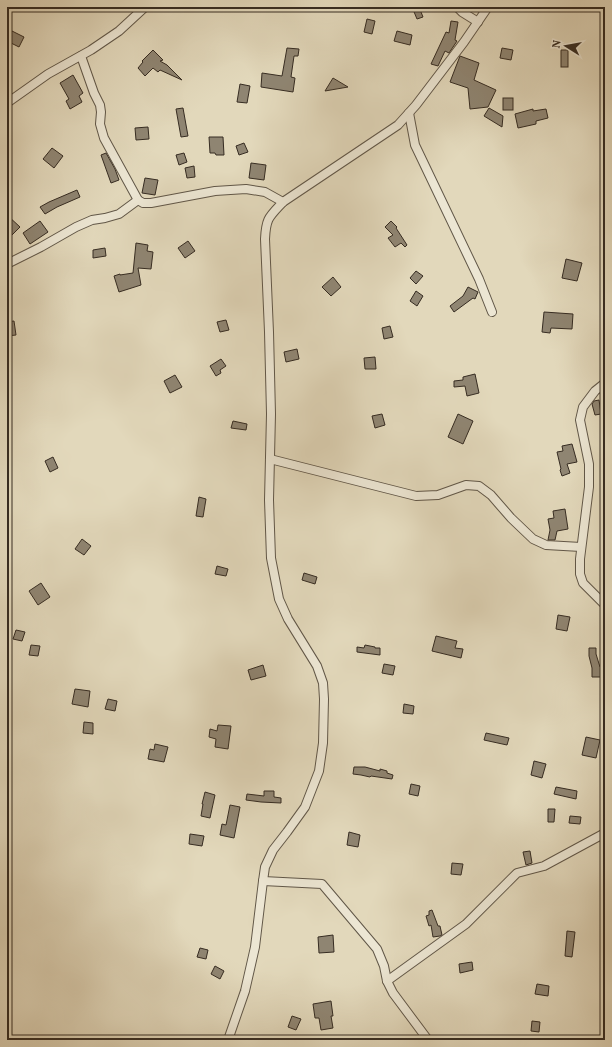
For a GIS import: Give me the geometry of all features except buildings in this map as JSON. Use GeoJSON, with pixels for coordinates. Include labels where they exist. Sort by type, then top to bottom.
{"type":"FeatureCollection","features":[{"type":"Feature","properties":{"kind":"street"},"geometry":{"type":"LineString","coordinates":[[7,104],[48,74],[81,56],[119,31],[145,7]]}},
{"type":"Feature","properties":{"kind":"street"},"geometry":{"type":"LineString","coordinates":[[457,7],[478,22]]}},
{"type":"Feature","properties":{"kind":"street"},"geometry":{"type":"LineString","coordinates":[[228,1040],[245,991],[255,947],[262,881],[266,867],[273,850],[305,807],[319,771],[323,743],[323,683],[317,666],[288,619],[280,599],[271,558],[269,500],[271,414],[265,239],[266,225],[270,217],[283,202],[398,125],[464,42],[488,7]]}},
{"type":"Feature","properties":{"kind":"street"},"geometry":{"type":"LineString","coordinates":[[81,56],[94,93],[100,105],[100,124],[104,138],[138,200],[144,203],[151,203],[214,191],[246,189],[265,192],[283,202]]}},
{"type":"Feature","properties":{"kind":"street"},"geometry":{"type":"LineString","coordinates":[[409,113],[415,145],[479,279],[492,312]]}},
{"type":"Feature","properties":{"kind":"street"},"geometry":{"type":"LineString","coordinates":[[7,264],[76,227],[92,220],[119,214],[138,200]]}},
{"type":"Feature","properties":{"kind":"street"},"geometry":{"type":"LineString","coordinates":[[605,383],[595,391],[583,407],[580,420],[589,464],[589,487],[581,547],[580,574],[583,583],[605,605]]}},
{"type":"Feature","properties":{"kind":"street"},"geometry":{"type":"LineString","coordinates":[[270,459],[416,496],[438,495],[466,485],[479,486],[491,495],[511,518],[533,539],[546,545],[581,547]]}},
{"type":"Feature","properties":{"kind":"street"},"geometry":{"type":"LineString","coordinates":[[387,981],[466,924],[517,873],[544,866],[605,833]]}},
{"type":"Feature","properties":{"kind":"street"},"geometry":{"type":"LineString","coordinates":[[262,881],[322,884],[377,949],[384,966],[387,981],[393,993],[428,1040]]}}]}
